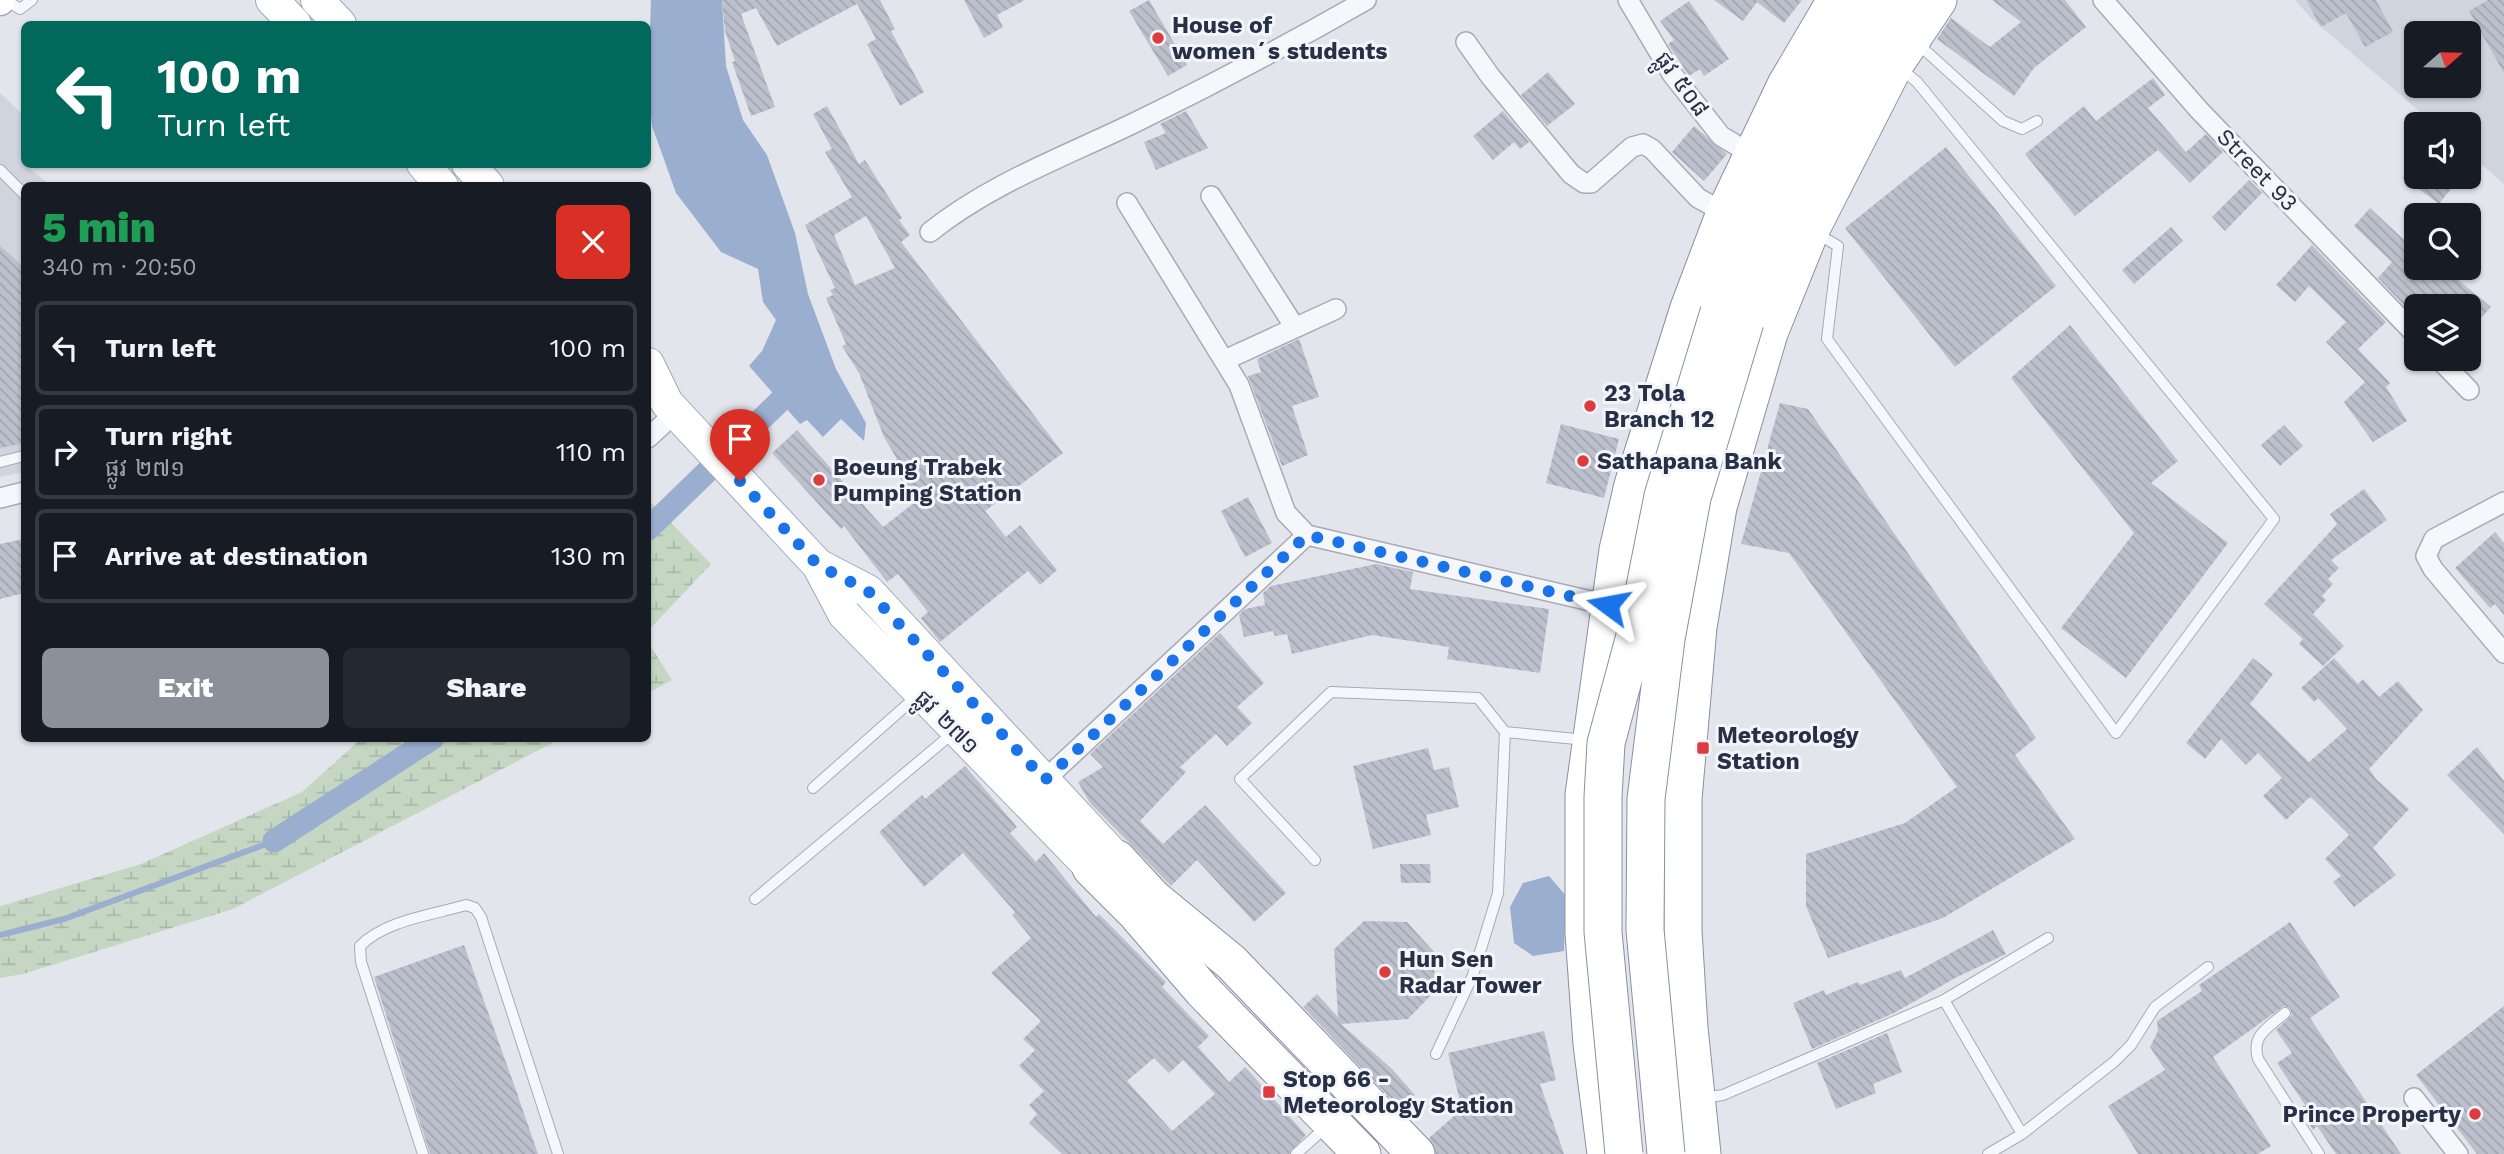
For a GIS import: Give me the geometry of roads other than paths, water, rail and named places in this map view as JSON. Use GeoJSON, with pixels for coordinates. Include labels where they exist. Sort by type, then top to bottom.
{"type":"FeatureCollection","features":[{"type":"Feature","properties":{"kind":"highway"},"geometry":{"type":"LineString","coordinates":[[1606,1154],[1592,1044],[1584,933],[1584,795],[1609,601],[1633,485],[1689,308],[1751,154],[1786,85],[1836,0]]}},
{"type":"Feature","properties":{"kind":"highway"},"geometry":{"type":"LineString","coordinates":[[1624,1154],[1603,932],[1603,797],[1606,743],[1651,636],[1692,498],[1732,317],[1775,173],[1811,102],[1870,0]]}},
{"type":"Feature","properties":{"kind":"highway"},"geometry":{"type":"LineString","coordinates":[[1732,317],[1837,116],[1906,0]]}},
{"type":"Feature","properties":{"kind":"highway"},"geometry":{"type":"LineString","coordinates":[[1702,1154],[1683,931],[1683,799],[1700,613],[1718,507],[1769,334],[1811,229],[1903,52],[1938,0]]}},
{"type":"Feature","properties":{"kind":"highway"},"geometry":{"type":"LineString","coordinates":[[1609,601],[1700,613]]}},
{"type":"Feature","properties":{"kind":"highway"},"geometry":{"type":"LineString","coordinates":[[1643,1154],[1622,931],[1623,799],[1651,636]]}},
{"type":"Feature","properties":{"kind":"highway"},"geometry":{"type":"LineString","coordinates":[[1651,636],[1645,930],[1666,1154]]}},
{"type":"Feature","properties":{"kind":"highway"},"geometry":{"type":"LineString","coordinates":[[1651,636],[1671,751],[1665,929],[1684,1154]]}},
{"type":"Feature","properties":{"kind":"highway"},"geometry":{"type":"LineString","coordinates":[[1591,740],[1687,750]]}},
{"type":"Feature","properties":{"kind":"highway"},"geometry":{"type":"LineString","coordinates":[[1104,863],[1231,962],[1416,1154]]}},
{"type":"Feature","properties":{"kind":"highway"},"geometry":{"type":"LineString","coordinates":[[1104,863],[1136,913],[1203,991],[1332,1108],[1391,1154]]}},
{"type":"Feature","properties":{"kind":"highway"},"geometry":{"type":"LineString","coordinates":[[1167,910],[1219,977],[1332,1108],[1362,1154]]}},
{"type":"Feature","properties":{"kind":"main road"},"geometry":{"type":"LineString","coordinates":[[272,0],[292,21]]}},
{"type":"Feature","properties":{"kind":"main road"},"geometry":{"type":"LineString","coordinates":[[317,0],[337,21]]}},
{"type":"Feature","properties":{"kind":"main road"},"geometry":{"type":"LineString","coordinates":[[426,168],[439,182]]}},
{"type":"Feature","properties":{"kind":"main road"},"geometry":{"type":"LineString","coordinates":[[472,168],[484,182]]}},
{"type":"Feature","properties":{"kind":"main road","name":"ផ្លូវ ២៧១"},"geometry":{"type":"LineString","coordinates":[[651,371],[668,408],[818,565],[844,614],[956,730],[1035,790]]}},
{"type":"Feature","properties":{"kind":"main road","name":"ផ្លូវ ២៧១"},"geometry":{"type":"LineString","coordinates":[[818,565],[868,591],[1035,790],[1104,863]]}},
{"type":"Feature","properties":{"kind":"street"},"geometry":{"type":"LineString","coordinates":[[930,232],[950,216],[1022,174],[1133,123],[1366,0]]}},
{"type":"Feature","properties":{"kind":"street","name":"ផ្លូវ ៥០៨"},"geometry":{"type":"LineString","coordinates":[[1628,0],[1672,74],[1713,126],[1721,136],[1751,154]]}},
{"type":"Feature","properties":{"kind":"street","name":"Street 93"},"geometry":{"type":"LineString","coordinates":[[2103,0],[2199,110],[2404,322]]}},
{"type":"Feature","properties":{"kind":"street"},"geometry":{"type":"LineString","coordinates":[[1466,42],[1571,174],[1584,183],[1591,183],[1632,147],[1643,144],[1698,198],[1725,213]]}},
{"type":"Feature","properties":{"kind":"street"},"geometry":{"type":"LineString","coordinates":[[1211,196],[1294,326]]}},
{"type":"Feature","properties":{"kind":"street"},"geometry":{"type":"LineString","coordinates":[[1127,203],[1239,385],[1286,513],[1307,535],[1609,601]]}},
{"type":"Feature","properties":{"kind":"street"},"geometry":{"type":"LineString","coordinates":[[1224,360],[1336,309]]}},
{"type":"Feature","properties":{"kind":"street"},"geometry":{"type":"LineString","coordinates":[[2451,371],[2469,390]]}},
{"type":"Feature","properties":{"kind":"street"},"geometry":{"type":"LineString","coordinates":[[651,434],[668,408]]}},
{"type":"Feature","properties":{"kind":"street"},"geometry":{"type":"LineString","coordinates":[[0,498],[21,493]]}},
{"type":"Feature","properties":{"kind":"street"},"geometry":{"type":"LineString","coordinates":[[2504,502],[2434,539],[2426,556],[2433,569],[2504,653]]}},
{"type":"Feature","properties":{"kind":"street"},"geometry":{"type":"LineString","coordinates":[[1035,790],[1307,535]]}},
{"type":"Feature","properties":{"kind":"street"},"geometry":{"type":"LineString","coordinates":[[2414,1098],[2458,1154]]}},
{"type":"Feature","properties":{"kind":"lane"},"geometry":{"type":"LineString","coordinates":[[6,0],[20,9],[32,0]]}},
{"type":"Feature","properties":{"kind":"lane"},"geometry":{"type":"LineString","coordinates":[[1811,229],[1838,246],[1827,339],[2116,733],[2274,519],[1917,82],[1903,52],[1931,53],[2003,121],[2022,129],[2036,121]]}},
{"type":"Feature","properties":{"kind":"lane"},"geometry":{"type":"LineString","coordinates":[[0,170],[21,191]]}},
{"type":"Feature","properties":{"kind":"lane"},"geometry":{"type":"LineString","coordinates":[[0,462],[21,457]]}},
{"type":"Feature","properties":{"kind":"lane"},"geometry":{"type":"LineString","coordinates":[[1315,860],[1240,779],[1331,692],[1478,698],[1505,732],[1497,893],[1473,975],[1436,1054]]}},
{"type":"Feature","properties":{"kind":"lane"},"geometry":{"type":"LineString","coordinates":[[813,788],[919,694]]}},
{"type":"Feature","properties":{"kind":"lane"},"geometry":{"type":"LineString","coordinates":[[755,899],[956,730]]}},
{"type":"Feature","properties":{"kind":"lane"},"geometry":{"type":"LineString","coordinates":[[1505,732],[1591,740]]}},
{"type":"Feature","properties":{"kind":"lane"},"geometry":{"type":"LineString","coordinates":[[424,1154],[361,962],[360,946],[371,936],[392,927],[466,905],[475,908],[481,917],[558,1154]]}},
{"type":"Feature","properties":{"kind":"lane"},"geometry":{"type":"LineString","coordinates":[[1696,1099],[1723,1095],[1944,1000],[2048,938]]}},
{"type":"Feature","properties":{"kind":"lane"},"geometry":{"type":"LineString","coordinates":[[1988,1154],[2022,1134],[2114,1062],[2131,1045],[2155,1007],[2208,967]]}},
{"type":"Feature","properties":{"kind":"lane"},"geometry":{"type":"LineString","coordinates":[[1944,1000],[2022,1134]]}},
{"type":"Feature","properties":{"kind":"lane"},"geometry":{"type":"LineString","coordinates":[[2286,1013],[2256,1038],[2254,1047],[2258,1059],[2319,1154]]}},
{"type":"Feature","properties":{"kind":"lane"},"geometry":{"type":"LineString","coordinates":[[1296,1154],[1332,1108]]}},
{"type":"Feature","properties":{"kind":"water"},"geometry":{"type":"Polygon","coordinates":[[[651,0],[722,0],[726,66],[743,120],[767,155],[795,233],[808,294],[836,369],[866,423],[864,441],[841,419],[823,437],[807,420],[800,424],[749,366],[762,351],[776,320],[763,302],[758,269],[721,252],[676,193],[652,126],[651,0]]]}},
{"type":"Feature","properties":{"kind":"water"},"geometry":{"type":"Polygon","coordinates":[[[1549,876],[1566,896],[1564,951],[1533,956],[1514,943],[1510,907],[1523,883],[1549,876]]]}},
{"type":"Feature","properties":{"kind":"waterway"},"geometry":{"type":"LineString","coordinates":[[651,526],[780,401]]}},
{"type":"Feature","properties":{"kind":"waterway"},"geometry":{"type":"LineString","coordinates":[[274,841],[427,742]]}},
{"type":"Feature","properties":{"kind":"waterway"},"geometry":{"type":"LineString","coordinates":[[0,935],[64,919],[274,841]]}},
{"type":"Feature","properties":{"kind":"place","name":"House of women´s students"},"geometry":{"type":"Point","coordinates":[1158,38]}},
{"type":"Feature","properties":{"kind":"place","name":"23 Tola Branch 12"},"geometry":{"type":"Point","coordinates":[1590,406]}},
{"type":"Feature","properties":{"kind":"place","name":"Sathapana Bank"},"geometry":{"type":"Point","coordinates":[1583,461]}},
{"type":"Feature","properties":{"kind":"place","name":"Boeung Trabek Pumping Station"},"geometry":{"type":"Point","coordinates":[819,480]}},
{"type":"Feature","properties":{"kind":"place","name":"Meteorology Station"},"geometry":{"type":"Point","coordinates":[1703,748]}},
{"type":"Feature","properties":{"kind":"place","name":"Hun Sen Radar Tower"},"geometry":{"type":"Point","coordinates":[1385,972]}},
{"type":"Feature","properties":{"kind":"place","name":"Stop 66 - Meteorology Station"},"geometry":{"type":"Point","coordinates":[1269,1092]}},
{"type":"Feature","properties":{"kind":"place","name":"Prince Property"},"geometry":{"type":"Point","coordinates":[2475,1114]}}]}
